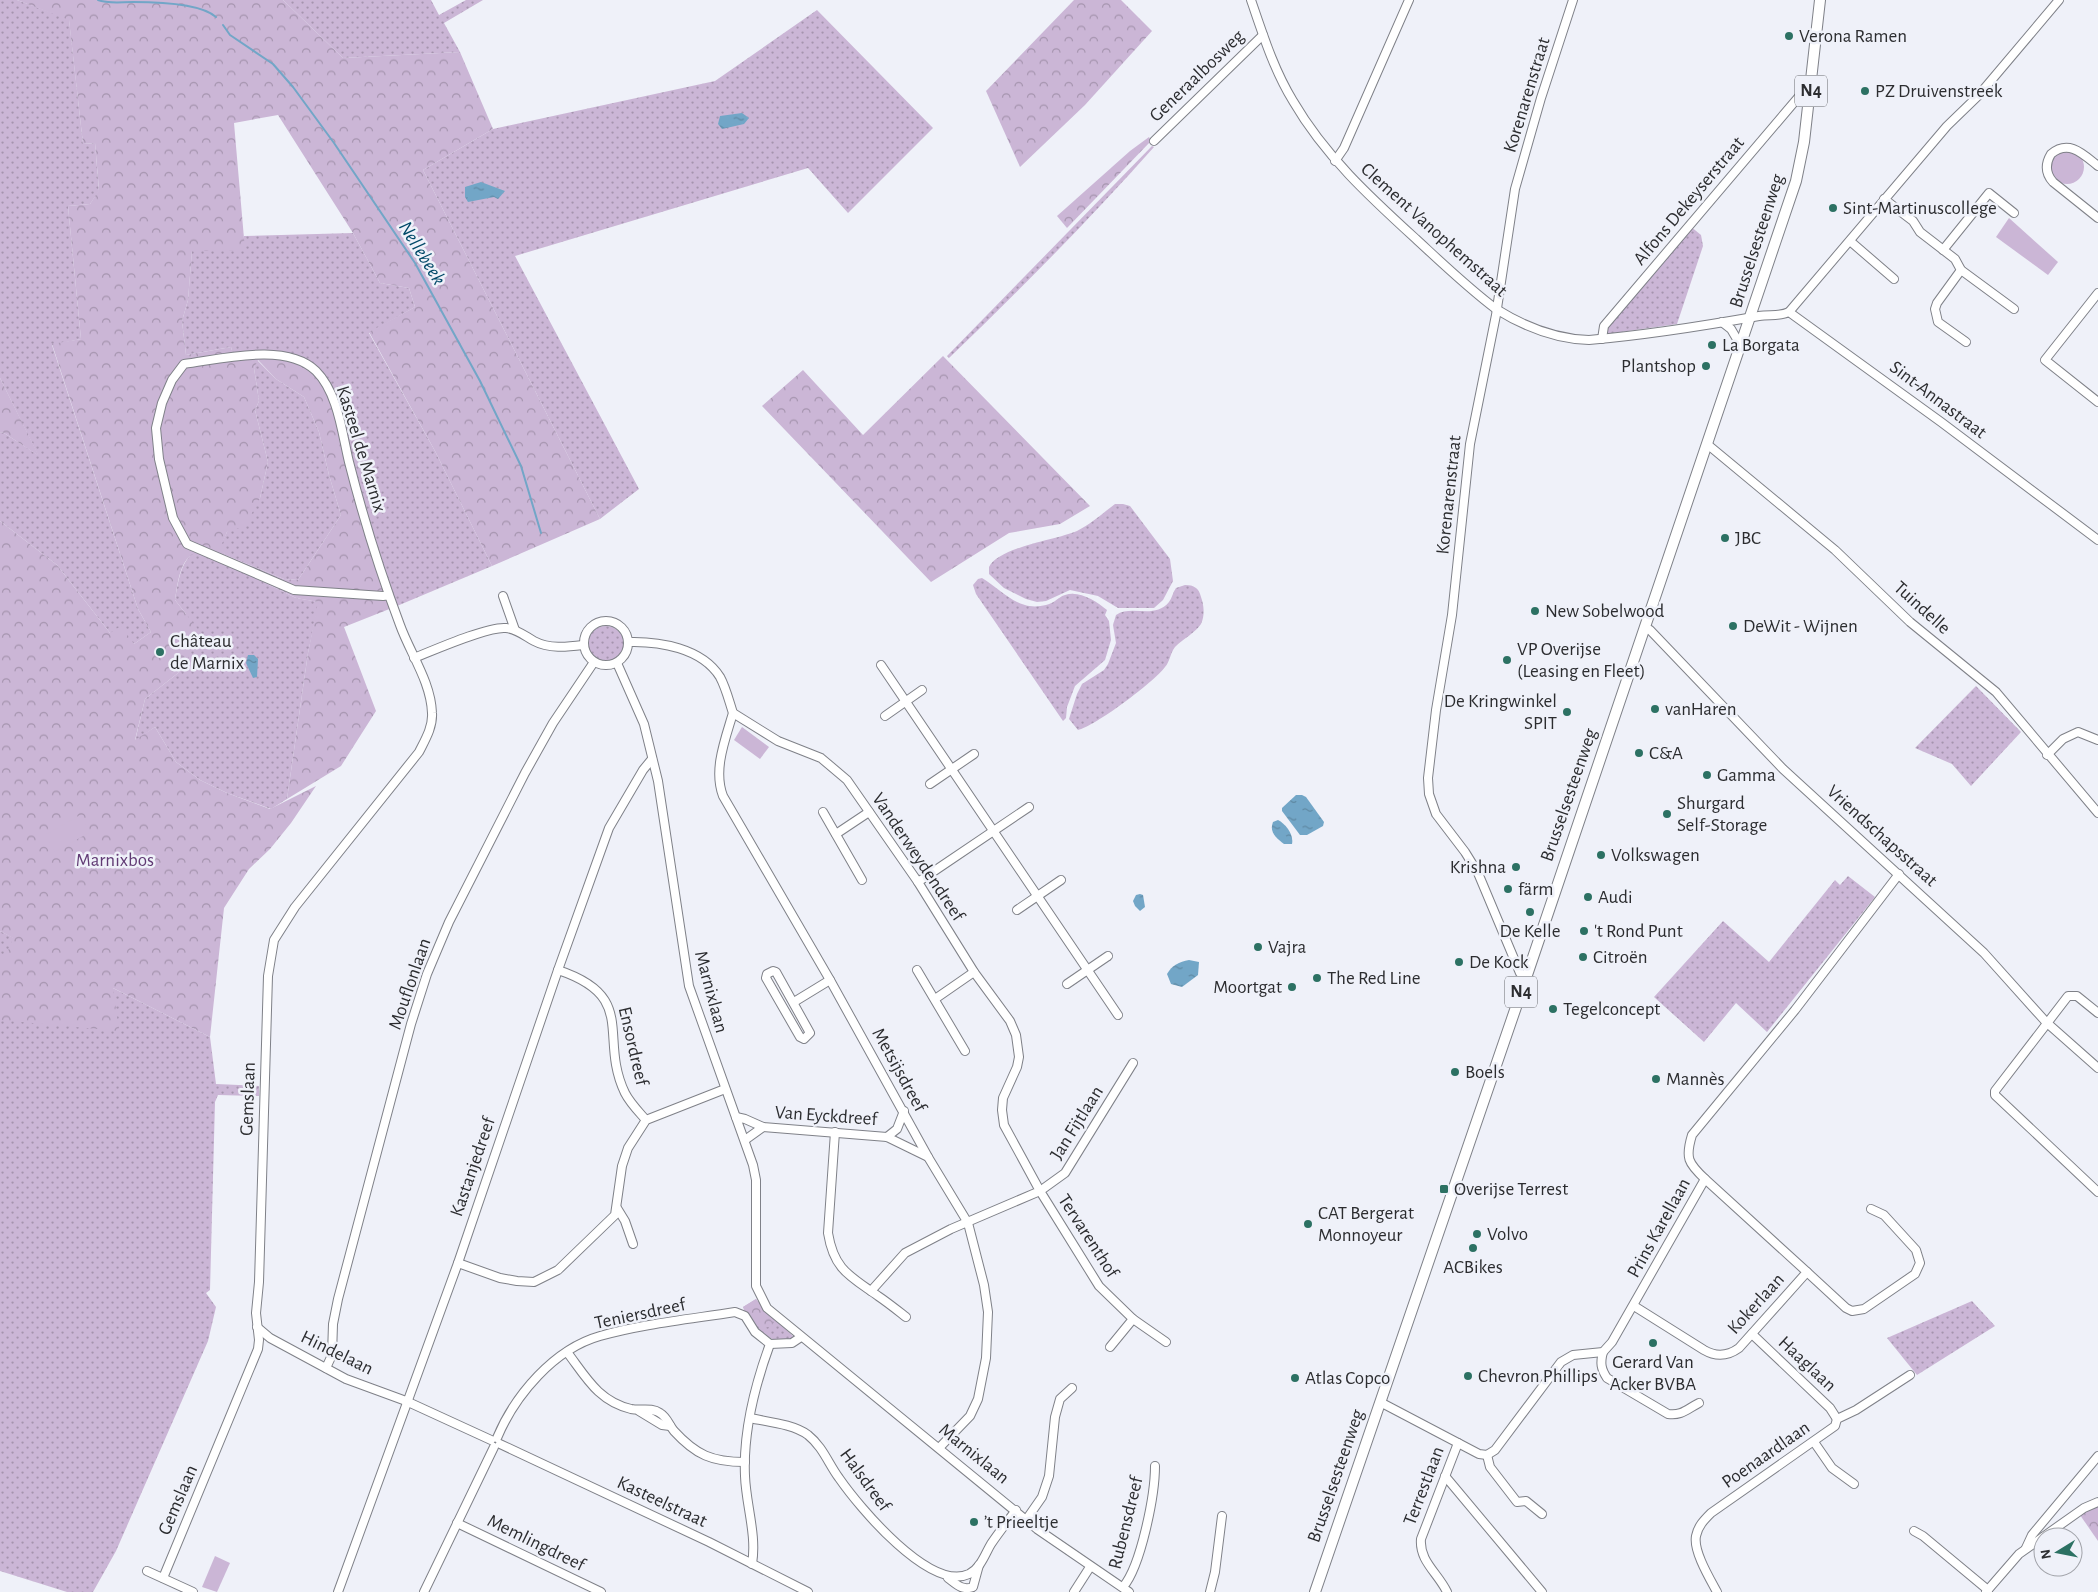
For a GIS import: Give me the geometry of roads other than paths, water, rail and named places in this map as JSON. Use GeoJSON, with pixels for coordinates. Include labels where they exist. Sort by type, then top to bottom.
{"type":"FeatureCollection","features":[{"type":"Feature","properties":{"kind":"main road","name":"Brusselsesteenweg"},"geometry":{"type":"LineString","coordinates":[[1315,1592],[1526,978],[1796,181],[1804,142],[1820,0]]}},
{"type":"Feature","properties":{"kind":"street","name":"Clement Vanophemstraat"},"geometry":{"type":"LineString","coordinates":[[1251,0],[1263,35],[1292,100],[1335,161],[1370,198],[1496,309],[1513,320],[1554,336],[1577,340],[1602,339],[1750,318]]}},
{"type":"Feature","properties":{"kind":"street"},"geometry":{"type":"LineString","coordinates":[[1335,161],[1344,148],[1410,0]]}},
{"type":"Feature","properties":{"kind":"street","name":"Korenarenstraat"},"geometry":{"type":"LineString","coordinates":[[1526,978],[1520,973],[1478,873],[1465,852],[1436,814],[1428,786],[1436,710],[1452,615],[1470,444],[1496,309],[1516,189],[1541,98],[1573,0]]}},
{"type":"Feature","properties":{"kind":"street"},"geometry":{"type":"LineString","coordinates":[[1750,318],[1765,315],[1781,315],[1789,312],[1947,126],[1978,96],[2059,0]]}},
{"type":"Feature","properties":{"kind":"street","name":"Generaalbosweg"},"geometry":{"type":"LineString","coordinates":[[1154,141],[1263,35]]}},
{"type":"Feature","properties":{"kind":"street","name":"Alfons Dekeyserstraat"},"geometry":{"type":"LineString","coordinates":[[1602,339],[1604,326],[1802,93],[1810,92]]}},
{"type":"Feature","properties":{"kind":"street"},"geometry":{"type":"LineString","coordinates":[[2098,166],[2076,149],[2063,147],[2051,154],[2046,167],[2048,176],[2053,182],[2098,218]]}},
{"type":"Feature","properties":{"kind":"street"},"geometry":{"type":"LineString","coordinates":[[1943,250],[1989,192],[2014,213]]}},
{"type":"Feature","properties":{"kind":"street"},"geometry":{"type":"LineString","coordinates":[[1884,199],[1913,221],[1920,232],[1955,259],[1962,270],[2014,309]]}},
{"type":"Feature","properties":{"kind":"street"},"geometry":{"type":"LineString","coordinates":[[1850,240],[1894,279]]}},
{"type":"Feature","properties":{"kind":"street"},"geometry":{"type":"LineString","coordinates":[[1962,270],[1937,303],[1935,309],[1938,322],[1966,342]]}},
{"type":"Feature","properties":{"kind":"street"},"geometry":{"type":"LineString","coordinates":[[2098,293],[2045,360],[2098,402]]}},
{"type":"Feature","properties":{"kind":"street","name":"Sint-Annastraat"},"geometry":{"type":"LineString","coordinates":[[1789,312],[1941,422],[2098,540]]}},
{"type":"Feature","properties":{"kind":"street"},"geometry":{"type":"LineString","coordinates":[[1722,322],[1731,329],[1740,346]]}},
{"type":"Feature","properties":{"kind":"street","name":"Kasteel de Marnix"},"geometry":{"type":"LineString","coordinates":[[389,595],[309,593],[294,590],[187,544],[173,518],[160,459],[156,428],[162,403],[184,364],[266,354],[294,358],[315,370],[328,387],[334,404],[358,498],[389,595],[414,658]]}},
{"type":"Feature","properties":{"kind":"street","name":"Tuindelle"},"geometry":{"type":"LineString","coordinates":[[1707,444],[1835,550],[1933,642],[1996,692],[2047,755],[2098,813]]}},
{"type":"Feature","properties":{"kind":"street"},"geometry":{"type":"LineString","coordinates":[[503,596],[515,630]]}},
{"type":"Feature","properties":{"kind":"street"},"geometry":{"type":"LineString","coordinates":[[605,620],[620,625],[626,633],[628,642],[627,652],[617,663],[607,666],[594,662],[588,656],[583,645],[589,628],[605,620]]}},
{"type":"Feature","properties":{"kind":"street"},"geometry":{"type":"LineString","coordinates":[[414,658],[488,630],[503,628],[515,630],[535,642],[552,647],[583,645]]}},
{"type":"Feature","properties":{"kind":"street","name":"Vriendschapsstraat"},"geometry":{"type":"LineString","coordinates":[[1645,628],[1650,630],[1783,769],[1984,953],[2046,1022],[2098,1068]]}},
{"type":"Feature","properties":{"kind":"street"},"geometry":{"type":"LineString","coordinates":[[628,642],[660,644],[673,647],[704,660],[720,676],[733,713]]}},
{"type":"Feature","properties":{"kind":"street","name":"Gemslaan"},"geometry":{"type":"LineString","coordinates":[[163,1578],[258,1349],[257,1327],[268,976],[274,940],[295,907],[419,752],[429,732],[432,714],[430,700],[414,658]]}},
{"type":"Feature","properties":{"kind":"street","name":"Mouflonlaan"},"geometry":{"type":"LineString","coordinates":[[326,1368],[332,1355],[333,1324],[338,1299],[411,1024],[427,974],[449,922],[525,773],[553,723],[594,662]]}},
{"type":"Feature","properties":{"kind":"street","name":"Marnixlaan"},"geometry":{"type":"LineString","coordinates":[[617,663],[644,724],[658,781],[689,986],[753,1165],[756,1180],[756,1286],[767,1308],[940,1447],[1026,1520],[1090,1567],[1126,1590]]}},
{"type":"Feature","properties":{"kind":"street"},"geometry":{"type":"LineString","coordinates":[[882,665],[1118,1015]]}},
{"type":"Feature","properties":{"kind":"street"},"geometry":{"type":"LineString","coordinates":[[885,716],[922,690]]}},
{"type":"Feature","properties":{"kind":"street","name":"Vanderweydendreef"},"geometry":{"type":"LineString","coordinates":[[733,713],[778,742],[821,758],[847,780],[918,882],[974,972],[1010,1021],[1016,1035],[1019,1057],[1017,1067],[1005,1093],[1002,1110],[1004,1124],[1040,1191]]}},
{"type":"Feature","properties":{"kind":"street","name":"Metsijsdreef"},"geometry":{"type":"LineString","coordinates":[[733,713],[721,759],[719,786],[723,796],[830,980],[928,1157],[968,1223],[984,1285],[988,1312],[986,1358],[978,1399],[970,1416],[940,1447]]}},
{"type":"Feature","properties":{"kind":"street"},"geometry":{"type":"LineString","coordinates":[[2047,755],[2062,739],[2078,732],[2098,740]]}},
{"type":"Feature","properties":{"kind":"street"},"geometry":{"type":"LineString","coordinates":[[930,784],[974,754]]}},
{"type":"Feature","properties":{"kind":"street","name":"Kastanjedreef"},"geometry":{"type":"LineString","coordinates":[[338,1592],[458,1262],[558,970],[609,828],[643,770],[652,759]]}},
{"type":"Feature","properties":{"kind":"street"},"geometry":{"type":"LineString","coordinates":[[918,882],[1029,807]]}},
{"type":"Feature","properties":{"kind":"street"},"geometry":{"type":"LineString","coordinates":[[823,812],[862,880]]}},
{"type":"Feature","properties":{"kind":"street"},"geometry":{"type":"LineString","coordinates":[[836,834],[869,812]]}},
{"type":"Feature","properties":{"kind":"street","name":"Prins Karellaan"},"geometry":{"type":"LineString","coordinates":[[1603,1352],[1612,1342],[1634,1306],[1705,1179],[1694,1169],[1688,1160],[1687,1150],[1692,1135],[1795,1010],[1899,874]]}},
{"type":"Feature","properties":{"kind":"street"},"geometry":{"type":"LineString","coordinates":[[1016,910],[1061,880]]}},
{"type":"Feature","properties":{"kind":"street"},"geometry":{"type":"LineString","coordinates":[[1067,984],[1108,956]]}},
{"type":"Feature","properties":{"kind":"street","name":"Ensordreef"},"geometry":{"type":"LineString","coordinates":[[558,970],[575,976],[596,989],[605,1000],[612,1020],[616,1059],[626,1094],[646,1120]]}},
{"type":"Feature","properties":{"kind":"street"},"geometry":{"type":"LineString","coordinates":[[917,970],[965,1051]]}},
{"type":"Feature","properties":{"kind":"street"},"geometry":{"type":"LineString","coordinates":[[776,972],[794,1002],[810,1033],[804,1039],[800,1037],[766,978],[767,974],[776,972]]}},
{"type":"Feature","properties":{"kind":"street"},"geometry":{"type":"LineString","coordinates":[[935,999],[974,972]]}},
{"type":"Feature","properties":{"kind":"street"},"geometry":{"type":"LineString","coordinates":[[794,1002],[830,980]]}},
{"type":"Feature","properties":{"kind":"street"},"geometry":{"type":"LineString","coordinates":[[2098,1014],[2073,995],[2064,1000],[1995,1091],[1995,1095],[2098,1192]]}},
{"type":"Feature","properties":{"kind":"street","name":"Jan Fijtlaan"},"geometry":{"type":"LineString","coordinates":[[1040,1191],[1065,1174],[1133,1063]]}},
{"type":"Feature","properties":{"kind":"street"},"geometry":{"type":"LineString","coordinates":[[458,1262],[500,1278],[517,1281],[534,1282],[558,1270],[615,1215],[622,1166],[628,1148],[646,1120],[725,1089]]}},
{"type":"Feature","properties":{"kind":"street","name":"Van Eyckdreef"},"geometry":{"type":"LineString","coordinates":[[887,1137],[897,1129],[904,1111]]}},
{"type":"Feature","properties":{"kind":"street","name":"Van Eyckdreef"},"geometry":{"type":"LineString","coordinates":[[736,1117],[763,1127],[887,1137],[928,1157]]}},
{"type":"Feature","properties":{"kind":"street","name":"Van Eyckdreef"},"geometry":{"type":"LineString","coordinates":[[744,1140],[763,1127]]}},
{"type":"Feature","properties":{"kind":"street"},"geometry":{"type":"LineString","coordinates":[[835,1132],[828,1233],[835,1259],[845,1273],[906,1318]]}},
{"type":"Feature","properties":{"kind":"street","name":"Kokerlaan"},"geometry":{"type":"LineString","coordinates":[[1634,1306],[1710,1354],[1722,1355],[1734,1352],[1807,1272],[1705,1179]]}},
{"type":"Feature","properties":{"kind":"street"},"geometry":{"type":"LineString","coordinates":[[871,1291],[905,1253],[951,1229],[1040,1191]]}},
{"type":"Feature","properties":{"kind":"street","name":"Tervarenthof"},"geometry":{"type":"LineString","coordinates":[[1040,1191],[1098,1286],[1133,1319],[1166,1342]]}},
{"type":"Feature","properties":{"kind":"street"},"geometry":{"type":"LineString","coordinates":[[616,1208],[625,1220],[632,1244]]}},
{"type":"Feature","properties":{"kind":"street"},"geometry":{"type":"LineString","coordinates":[[1807,1272],[1846,1308],[1858,1311],[1864,1309],[1915,1274],[1920,1263],[1916,1250],[1884,1215],[1872,1209]]}},
{"type":"Feature","properties":{"kind":"street","name":"Teniersdreef"},"geometry":{"type":"LineString","coordinates":[[424,1592],[521,1394],[538,1375],[567,1352],[598,1336],[735,1312],[745,1316],[755,1332],[770,1344]]}},
{"type":"Feature","properties":{"kind":"street"},"geometry":{"type":"LineString","coordinates":[[1110,1347],[1133,1319]]}},
{"type":"Feature","properties":{"kind":"street","name":"Hindelaan"},"geometry":{"type":"LineString","coordinates":[[257,1327],[270,1338],[346,1379],[406,1401]]}},
{"type":"Feature","properties":{"kind":"street","name":"Haaglaan"},"geometry":{"type":"LineString","coordinates":[[1752,1334],[1830,1408],[1838,1419]]}},
{"type":"Feature","properties":{"kind":"street"},"geometry":{"type":"LineString","coordinates":[[752,1564],[754,1551],[745,1477],[750,1418],[762,1367],[770,1344],[792,1343],[801,1337]]}},
{"type":"Feature","properties":{"kind":"street"},"geometry":{"type":"LineString","coordinates":[[567,1352],[594,1388],[607,1400],[639,1411],[662,1425],[670,1426],[697,1452],[714,1459],[745,1462]]}},
{"type":"Feature","properties":{"kind":"street"},"geometry":{"type":"LineString","coordinates":[[1380,1402],[1479,1454],[1487,1455],[1495,1450],[1561,1362],[1573,1355],[1603,1352],[1602,1371],[1607,1378],[1668,1414],[1676,1416],[1699,1403]]}},
{"type":"Feature","properties":{"kind":"street","name":"Poenaardlaan"},"geometry":{"type":"LineString","coordinates":[[1717,1592],[1701,1562],[1695,1538],[1700,1524],[1710,1513],[1814,1442],[1835,1426],[1838,1419],[1856,1410],[1910,1375]]}},
{"type":"Feature","properties":{"kind":"street"},"geometry":{"type":"LineString","coordinates":[[1026,1520],[1042,1497],[1049,1476],[1055,1417],[1060,1399],[1072,1388]]}},
{"type":"Feature","properties":{"kind":"street","name":"Kasteelstraat"},"geometry":{"type":"LineString","coordinates":[[406,1401],[709,1542],[808,1592]]}},
{"type":"Feature","properties":{"kind":"street","name":"Halsdreef"},"geometry":{"type":"LineString","coordinates":[[750,1418],[793,1428],[807,1434],[821,1447],[837,1477],[860,1507],[892,1541],[926,1567],[946,1577],[962,1589],[968,1589],[973,1586],[980,1565],[992,1543],[1016,1510]]}},
{"type":"Feature","properties":{"kind":"street"},"geometry":{"type":"LineString","coordinates":[[1814,1442],[1832,1468],[1854,1484]]}},
{"type":"Feature","properties":{"kind":"street","name":"Terrestlaan"},"geometry":{"type":"LineString","coordinates":[[1447,1592],[1420,1550],[1421,1539],[1458,1443]]}},
{"type":"Feature","properties":{"kind":"street"},"geometry":{"type":"LineString","coordinates":[[1487,1455],[1490,1466],[1517,1502],[1526,1501],[1542,1514]]}},
{"type":"Feature","properties":{"kind":"street"},"geometry":{"type":"LineString","coordinates":[[2026,1548],[2032,1535],[2098,1456]]}},
{"type":"Feature","properties":{"kind":"street","name":"Rubensdreef"},"geometry":{"type":"LineString","coordinates":[[1126,1590],[1144,1532],[1153,1493],[1155,1466]]}},
{"type":"Feature","properties":{"kind":"street"},"geometry":{"type":"LineString","coordinates":[[1445,1476],[1536,1588],[1542,1592]]}},
{"type":"Feature","properties":{"kind":"street"},"geometry":{"type":"LineString","coordinates":[[2057,1527],[2084,1508],[2098,1502]]}},
{"type":"Feature","properties":{"kind":"street"},"geometry":{"type":"LineString","coordinates":[[1210,1592],[1216,1572],[1222,1516]]}},
{"type":"Feature","properties":{"kind":"street","name":"Memlingdreef"},"geometry":{"type":"LineString","coordinates":[[457,1523],[601,1592]]}},
{"type":"Feature","properties":{"kind":"street"},"geometry":{"type":"LineString","coordinates":[[1914,1532],[1923,1536],[1987,1591],[2026,1548],[2033,1543]]}},
{"type":"Feature","properties":{"kind":"street","name":"Halsdreef"},"geometry":{"type":"LineString","coordinates":[[946,1577],[960,1578],[971,1573],[980,1565]]}},
{"type":"Feature","properties":{"kind":"street"},"geometry":{"type":"LineString","coordinates":[[1074,1592],[1090,1567]]}},
{"type":"Feature","properties":{"kind":"street"},"geometry":{"type":"LineString","coordinates":[[147,1571],[193,1592]]}},
{"type":"Feature","properties":{"kind":"water"},"geometry":{"type":"Polygon","coordinates":[[[742,113],[749,118],[744,124],[722,129],[718,124],[720,116],[742,113]]]}},
{"type":"Feature","properties":{"kind":"water"},"geometry":{"type":"Polygon","coordinates":[[[481,182],[505,191],[498,199],[494,197],[468,202],[465,197],[465,187],[481,182]]]}},
{"type":"Feature","properties":{"kind":"water"},"geometry":{"type":"Polygon","coordinates":[[[248,655],[254,655],[258,659],[257,677],[253,678],[246,663],[248,655]]]}},
{"type":"Feature","properties":{"kind":"water"},"geometry":{"type":"Polygon","coordinates":[[[1296,795],[1306,797],[1324,822],[1323,826],[1307,835],[1300,835],[1282,811],[1282,808],[1296,795]]]}},
{"type":"Feature","properties":{"kind":"water"},"geometry":{"type":"Polygon","coordinates":[[[1278,820],[1289,830],[1292,844],[1284,844],[1274,834],[1272,829],[1273,822],[1278,820]]]}},
{"type":"Feature","properties":{"kind":"water"},"geometry":{"type":"Polygon","coordinates":[[[1136,895],[1143,895],[1145,907],[1140,911],[1133,901],[1136,895]]]}},
{"type":"Feature","properties":{"kind":"water"},"geometry":{"type":"Polygon","coordinates":[[[1189,960],[1199,962],[1198,975],[1182,987],[1171,984],[1167,974],[1171,968],[1176,964],[1189,960]]]}},
{"type":"Feature","properties":{"kind":"waterway","name":"Nellebeek"},"geometry":{"type":"LineString","coordinates":[[98,0],[176,4],[209,12],[216,17]]}},
{"type":"Feature","properties":{"kind":"waterway","name":"Nellebeek"},"geometry":{"type":"LineString","coordinates":[[223,25],[230,35],[273,64],[293,87],[334,143],[415,263],[480,381],[521,466],[541,533]]}},
{"type":"Feature","properties":{"kind":"place","name":"Verona Ramen"},"geometry":{"type":"Point","coordinates":[1789,36]}},
{"type":"Feature","properties":{"kind":"place","name":"PZ Druivenstreek"},"geometry":{"type":"Point","coordinates":[1865,91]}},
{"type":"Feature","properties":{"kind":"place","name":"Sint-Martinuscollege"},"geometry":{"type":"Point","coordinates":[1833,208]}},
{"type":"Feature","properties":{"kind":"place","name":"La Borgata"},"geometry":{"type":"Point","coordinates":[1712,345]}},
{"type":"Feature","properties":{"kind":"place","name":"Plantshop"},"geometry":{"type":"Point","coordinates":[1706,366]}},
{"type":"Feature","properties":{"kind":"place","name":"JBC"},"geometry":{"type":"Point","coordinates":[1725,538]}},
{"type":"Feature","properties":{"kind":"place","name":"New Sobelwood"},"geometry":{"type":"Point","coordinates":[1535,611]}},
{"type":"Feature","properties":{"kind":"place","name":"DeWit - Wijnen"},"geometry":{"type":"Point","coordinates":[1733,626]}},
{"type":"Feature","properties":{"kind":"place","name":"Château de Marnix"},"geometry":{"type":"Point","coordinates":[160,652]}},
{"type":"Feature","properties":{"kind":"place","name":"VP Overijse (Leasing en Fleet)"},"geometry":{"type":"Point","coordinates":[1507,660]}},
{"type":"Feature","properties":{"kind":"place","name":"vanHaren"},"geometry":{"type":"Point","coordinates":[1655,709]}},
{"type":"Feature","properties":{"kind":"place","name":"De Kringwinkel SPIT"},"geometry":{"type":"Point","coordinates":[1567,712]}},
{"type":"Feature","properties":{"kind":"place","name":"C&A"},"geometry":{"type":"Point","coordinates":[1639,753]}},
{"type":"Feature","properties":{"kind":"place","name":"Gamma"},"geometry":{"type":"Point","coordinates":[1707,775]}},
{"type":"Feature","properties":{"kind":"place","name":"Shurgard Self-Storage"},"geometry":{"type":"Point","coordinates":[1667,814]}},
{"type":"Feature","properties":{"kind":"place","name":"Volkswagen"},"geometry":{"type":"Point","coordinates":[1601,855]}},
{"type":"Feature","properties":{"kind":"place","name":"Krishna"},"geometry":{"type":"Point","coordinates":[1516,867]}},
{"type":"Feature","properties":{"kind":"place","name":"färm"},"geometry":{"type":"Point","coordinates":[1508,889]}},
{"type":"Feature","properties":{"kind":"place","name":"Audi"},"geometry":{"type":"Point","coordinates":[1588,897]}},
{"type":"Feature","properties":{"kind":"place","name":"De Kelle"},"geometry":{"type":"Point","coordinates":[1530,912]}},
{"type":"Feature","properties":{"kind":"place","name":"'t Rond Punt"},"geometry":{"type":"Point","coordinates":[1584,931]}},
{"type":"Feature","properties":{"kind":"place","name":"Vajra"},"geometry":{"type":"Point","coordinates":[1258,947]}},
{"type":"Feature","properties":{"kind":"place","name":"Citroën"},"geometry":{"type":"Point","coordinates":[1583,957]}},
{"type":"Feature","properties":{"kind":"place","name":"De Kock"},"geometry":{"type":"Point","coordinates":[1459,962]}},
{"type":"Feature","properties":{"kind":"place","name":"The Red Line"},"geometry":{"type":"Point","coordinates":[1317,978]}},
{"type":"Feature","properties":{"kind":"place","name":"Moortgat"},"geometry":{"type":"Point","coordinates":[1292,987]}},
{"type":"Feature","properties":{"kind":"place","name":"Tegelconcept"},"geometry":{"type":"Point","coordinates":[1553,1009]}},
{"type":"Feature","properties":{"kind":"place","name":"Boels"},"geometry":{"type":"Point","coordinates":[1455,1072]}},
{"type":"Feature","properties":{"kind":"place","name":"Mannès"},"geometry":{"type":"Point","coordinates":[1656,1079]}},
{"type":"Feature","properties":{"kind":"place","name":"Overijse Terrest"},"geometry":{"type":"Point","coordinates":[1444,1189]}},
{"type":"Feature","properties":{"kind":"place","name":"CAT Bergerat Monnoyeur"},"geometry":{"type":"Point","coordinates":[1308,1224]}},
{"type":"Feature","properties":{"kind":"place","name":"Volvo"},"geometry":{"type":"Point","coordinates":[1477,1234]}},
{"type":"Feature","properties":{"kind":"place","name":"ACBikes"},"geometry":{"type":"Point","coordinates":[1473,1248]}},
{"type":"Feature","properties":{"kind":"place","name":"Gerard Van Acker BVBA"},"geometry":{"type":"Point","coordinates":[1653,1343]}},
{"type":"Feature","properties":{"kind":"place","name":"Chevron Phillips"},"geometry":{"type":"Point","coordinates":[1468,1376]}},
{"type":"Feature","properties":{"kind":"place","name":"Atlas Copco"},"geometry":{"type":"Point","coordinates":[1295,1378]}},
{"type":"Feature","properties":{"kind":"place","name":"’t Prieeltje"},"geometry":{"type":"Point","coordinates":[974,1522]}},
{"type":"Feature","properties":{"kind":"park label","name":"Marnixbos"},"geometry":{"type":"Point","coordinates":[115,860]}}]}
